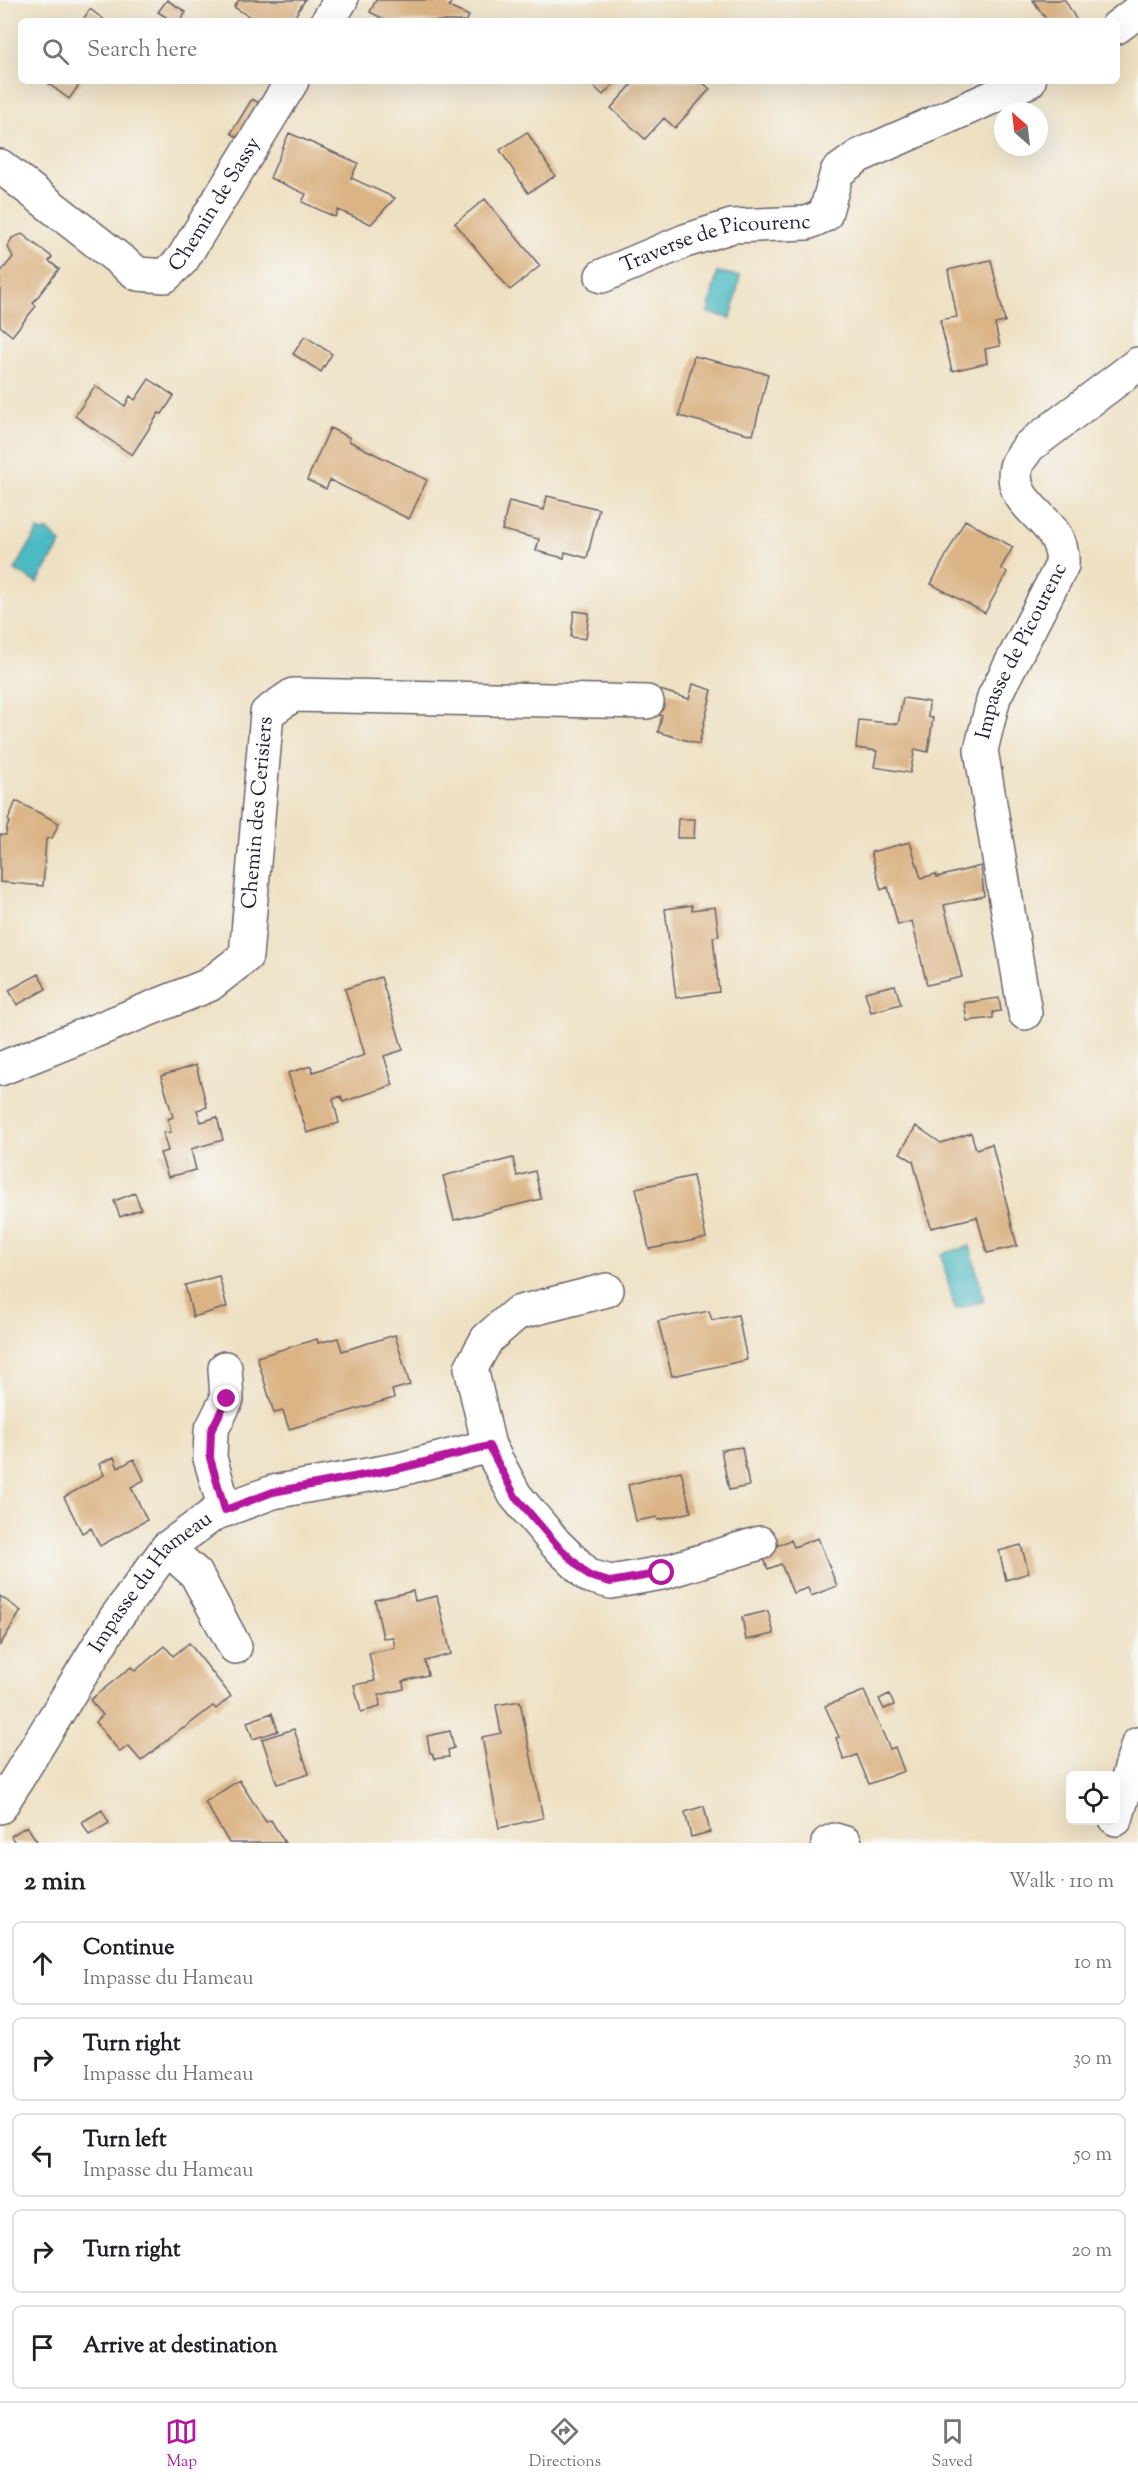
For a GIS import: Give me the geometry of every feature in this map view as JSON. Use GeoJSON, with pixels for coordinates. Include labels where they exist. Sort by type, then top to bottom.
{"type":"FeatureCollection","features":[{"type":"Feature","properties":{"kind":"street"},"geometry":{"type":"LineString","coordinates":[[330,18],[341,0]]}},
{"type":"Feature","properties":{"kind":"street"},"geometry":{"type":"LineString","coordinates":[[1120,25],[1138,11]]}},
{"type":"Feature","properties":{"kind":"street","name":"Chemin de Sassy"},"geometry":{"type":"LineString","coordinates":[[0,166],[138,274],[165,276],[182,260],[290,84]]}},
{"type":"Feature","properties":{"kind":"street","name":"Traverse de Picourenc"},"geometry":{"type":"LineString","coordinates":[[602,276],[685,241],[732,226],[807,223],[825,215],[837,172],[859,156],[1022,84]]}},
{"type":"Feature","properties":{"kind":"street","name":"Impasse de Picourenc"},"geometry":{"type":"LineString","coordinates":[[1025,1013],[981,750],[994,697],[1062,565],[1063,553],[1058,538],[1017,491],[1016,466],[1028,447],[1138,364]]}},
{"type":"Feature","properties":{"kind":"street","name":"Chemin des Cerisiers"},"geometry":{"type":"LineString","coordinates":[[0,1069],[209,985],[246,956],[267,712],[293,695],[647,702]]}},
{"type":"Feature","properties":{"kind":"street"},"geometry":{"type":"LineString","coordinates":[[607,1290],[517,1313],[487,1339],[471,1368],[489,1446],[515,1496],[556,1544],[589,1576],[610,1582],[662,1573],[760,1543]]}},
{"type":"Feature","properties":{"kind":"street"},"geometry":{"type":"LineString","coordinates":[[225,1368],[227,1399],[211,1431],[210,1458],[225,1510]]}},
{"type":"Feature","properties":{"kind":"street","name":"Impasse du Hameau"},"geometry":{"type":"LineString","coordinates":[[0,1807],[115,1619],[167,1548],[214,1514],[273,1492],[401,1468],[489,1446]]}},
{"type":"Feature","properties":{"kind":"street"},"geometry":{"type":"LineString","coordinates":[[167,1548],[196,1574],[235,1647]]}},
{"type":"Feature","properties":{"kind":"street"},"geometry":{"type":"LineString","coordinates":[[1120,1803],[1138,1744]]}},
{"type":"Feature","properties":{"kind":"street"},"geometry":{"type":"LineString","coordinates":[[1108,1843],[1113,1825]]}},
{"type":"Feature","properties":{"kind":"street"},"geometry":{"type":"LineString","coordinates":[[828,1843],[835,1840],[845,1843]]}},
{"type":"Feature","properties":{"kind":"water"},"geometry":{"type":"Polygon","coordinates":[[[717,272],[740,276],[731,318],[708,313],[717,272]]]}},
{"type":"Feature","properties":{"kind":"water"},"geometry":{"type":"Polygon","coordinates":[[[38,530],[43,532],[48,530],[61,543],[37,583],[15,570],[38,530]]]}},
{"type":"Feature","properties":{"kind":"water"},"geometry":{"type":"Polygon","coordinates":[[[970,1246],[984,1301],[955,1309],[941,1254],[970,1246]]]}},
{"type":"Feature","properties":{"kind":"building"},"geometry":{"type":"Polygon","coordinates":[[[167,0],[186,12],[182,18],[167,18],[158,12],[167,0]]]}},
{"type":"Feature","properties":{"kind":"building"},"geometry":{"type":"Polygon","coordinates":[[[239,0],[305,0],[294,18],[251,18],[234,7],[239,0]]]}},
{"type":"Feature","properties":{"kind":"building"},"geometry":{"type":"Polygon","coordinates":[[[376,0],[452,0],[449,7],[469,16],[468,18],[381,18],[370,12],[376,0]]]}},
{"type":"Feature","properties":{"kind":"building"},"geometry":{"type":"Polygon","coordinates":[[[1033,0],[1065,0],[1075,18],[1045,18],[1033,0]]]}},
{"type":"Feature","properties":{"kind":"building"},"geometry":{"type":"Polygon","coordinates":[[[90,9],[102,18],[84,18],[90,9]]]}},
{"type":"Feature","properties":{"kind":"building"},"geometry":{"type":"Polygon","coordinates":[[[49,84],[80,84],[69,99],[49,84]]]}},
{"type":"Feature","properties":{"kind":"building"},"geometry":{"type":"Polygon","coordinates":[[[591,84],[613,84],[603,95],[591,84]]]}},
{"type":"Feature","properties":{"kind":"building"},"geometry":{"type":"Polygon","coordinates":[[[632,84],[704,84],[710,89],[675,128],[664,118],[645,139],[611,108],[632,84]]]}},
{"type":"Feature","properties":{"kind":"building"},"geometry":{"type":"Polygon","coordinates":[[[252,99],[266,107],[244,142],[231,133],[252,99]]]}},
{"type":"Feature","properties":{"kind":"building"},"geometry":{"type":"Polygon","coordinates":[[[527,132],[555,176],[528,193],[500,150],[527,132]]]}},
{"type":"Feature","properties":{"kind":"building"},"geometry":{"type":"Polygon","coordinates":[[[289,133],[358,163],[351,178],[395,198],[371,224],[338,210],[335,217],[302,202],[306,194],[270,178],[289,133]]]}},
{"type":"Feature","properties":{"kind":"building"},"geometry":{"type":"Polygon","coordinates":[[[485,199],[540,266],[510,290],[455,223],[485,199]]]}},
{"type":"Feature","properties":{"kind":"building"},"geometry":{"type":"Polygon","coordinates":[[[22,234],[52,257],[49,261],[59,269],[33,303],[36,306],[12,336],[0,326],[0,273],[13,257],[8,247],[12,238],[22,234]]]}},
{"type":"Feature","properties":{"kind":"building"},"geometry":{"type":"Polygon","coordinates":[[[991,260],[1005,322],[995,324],[1000,346],[985,349],[987,363],[952,371],[940,320],[957,317],[948,270],[991,260]]]}},
{"type":"Feature","properties":{"kind":"building"},"geometry":{"type":"Polygon","coordinates":[[[305,336],[332,354],[321,372],[293,354],[305,336]]]}},
{"type":"Feature","properties":{"kind":"building"},"geometry":{"type":"Polygon","coordinates":[[[694,356],[768,374],[753,435],[679,416],[694,356]]]}},
{"type":"Feature","properties":{"kind":"building"},"geometry":{"type":"Polygon","coordinates":[[[149,379],[174,396],[162,414],[159,413],[132,455],[75,416],[95,386],[125,406],[130,396],[135,400],[149,379]]]}},
{"type":"Feature","properties":{"kind":"building"},"geometry":{"type":"Polygon","coordinates":[[[330,428],[350,438],[349,441],[427,480],[409,519],[330,480],[326,489],[307,480],[330,428]]]}},
{"type":"Feature","properties":{"kind":"building"},"geometry":{"type":"Polygon","coordinates":[[[547,496],[599,509],[587,558],[565,552],[564,558],[536,551],[539,539],[502,530],[509,501],[544,510],[547,496]]]}},
{"type":"Feature","properties":{"kind":"building"},"geometry":{"type":"Polygon","coordinates":[[[965,520],[1013,547],[1001,568],[1007,572],[985,613],[931,584],[965,520]]]}},
{"type":"Feature","properties":{"kind":"building"},"geometry":{"type":"Polygon","coordinates":[[[574,611],[589,613],[586,639],[571,637],[574,611]]]}},
{"type":"Feature","properties":{"kind":"building"},"geometry":{"type":"Polygon","coordinates":[[[693,684],[712,690],[699,744],[658,732],[662,716],[654,713],[660,690],[689,699],[693,684]]]}},
{"type":"Feature","properties":{"kind":"building"},"geometry":{"type":"Polygon","coordinates":[[[903,698],[929,702],[928,717],[933,718],[928,752],[915,749],[910,773],[874,767],[877,751],[856,748],[859,720],[898,724],[903,698]]]}},
{"type":"Feature","properties":{"kind":"building"},"geometry":{"type":"Polygon","coordinates":[[[16,801],[59,823],[52,838],[46,839],[43,886],[0,882],[0,835],[6,835],[10,822],[8,820],[16,801]]]}},
{"type":"Feature","properties":{"kind":"building"},"geometry":{"type":"Polygon","coordinates":[[[678,819],[695,819],[694,838],[677,838],[678,819]]]}},
{"type":"Feature","properties":{"kind":"building"},"geometry":{"type":"Polygon","coordinates":[[[910,842],[921,878],[936,874],[937,877],[981,866],[984,896],[944,905],[962,977],[927,985],[912,921],[898,925],[888,887],[881,890],[871,852],[910,842]]]}},
{"type":"Feature","properties":{"kind":"building"},"geometry":{"type":"Polygon","coordinates":[[[692,905],[692,910],[715,907],[719,936],[713,937],[719,992],[676,998],[665,909],[692,905]]]}},
{"type":"Feature","properties":{"kind":"building"},"geometry":{"type":"Polygon","coordinates":[[[39,974],[46,989],[17,1005],[9,990],[39,974]]]}},
{"type":"Feature","properties":{"kind":"building"},"geometry":{"type":"Polygon","coordinates":[[[381,977],[403,1050],[384,1056],[393,1085],[343,1102],[341,1096],[333,1099],[339,1123],[307,1133],[288,1073],[311,1066],[313,1072],[365,1055],[345,989],[381,977]]]}},
{"type":"Feature","properties":{"kind":"building"},"geometry":{"type":"Polygon","coordinates":[[[895,985],[901,1004],[871,1012],[865,992],[895,985]]]}},
{"type":"Feature","properties":{"kind":"building"},"geometry":{"type":"Polygon","coordinates":[[[999,998],[1001,1011],[993,1012],[993,1018],[967,1021],[964,1003],[999,998]]]}},
{"type":"Feature","properties":{"kind":"building"},"geometry":{"type":"Polygon","coordinates":[[[196,1065],[207,1107],[197,1110],[201,1122],[217,1117],[223,1140],[191,1149],[196,1170],[168,1177],[160,1153],[168,1151],[163,1133],[171,1132],[168,1119],[173,1117],[161,1076],[196,1065]]]}},
{"type":"Feature","properties":{"kind":"building"},"geometry":{"type":"Polygon","coordinates":[[[916,1126],[941,1143],[971,1133],[976,1149],[992,1144],[1017,1246],[987,1253],[977,1217],[931,1228],[913,1161],[900,1153],[916,1126]]]}},
{"type":"Feature","properties":{"kind":"building"},"geometry":{"type":"Polygon","coordinates":[[[513,1158],[517,1176],[535,1171],[541,1199],[454,1220],[443,1176],[513,1158]]]}},
{"type":"Feature","properties":{"kind":"building"},"geometry":{"type":"Polygon","coordinates":[[[693,1176],[706,1238],[649,1249],[636,1188],[693,1176]]]}},
{"type":"Feature","properties":{"kind":"building"},"geometry":{"type":"Polygon","coordinates":[[[135,1193],[141,1209],[120,1217],[114,1201],[135,1193]]]}},
{"type":"Feature","properties":{"kind":"building"},"geometry":{"type":"Polygon","coordinates":[[[219,1276],[227,1307],[193,1317],[185,1285],[219,1276]]]}},
{"type":"Feature","properties":{"kind":"building"},"geometry":{"type":"Polygon","coordinates":[[[709,1311],[712,1320],[738,1315],[747,1360],[672,1376],[658,1321],[709,1311]]]}},
{"type":"Feature","properties":{"kind":"building"},"geometry":{"type":"Polygon","coordinates":[[[395,1335],[410,1385],[392,1390],[394,1398],[289,1429],[283,1411],[274,1413],[257,1357],[317,1339],[318,1343],[338,1338],[342,1351],[395,1335]]]}},
{"type":"Feature","properties":{"kind":"building"},"geometry":{"type":"Polygon","coordinates":[[[742,1447],[749,1486],[729,1490],[721,1450],[742,1447]]]}},
{"type":"Feature","properties":{"kind":"building"},"geometry":{"type":"Polygon","coordinates":[[[114,1457],[118,1468],[134,1459],[144,1480],[131,1487],[147,1520],[100,1546],[91,1528],[82,1533],[64,1497],[104,1475],[99,1464],[114,1457]]]}},
{"type":"Feature","properties":{"kind":"building"},"geometry":{"type":"Polygon","coordinates":[[[681,1471],[691,1512],[658,1520],[657,1517],[636,1521],[628,1485],[681,1471]]]}},
{"type":"Feature","properties":{"kind":"building"},"geometry":{"type":"Polygon","coordinates":[[[818,1538],[837,1586],[811,1596],[808,1588],[793,1593],[781,1564],[768,1569],[761,1552],[791,1540],[794,1547],[818,1538]]]}},
{"type":"Feature","properties":{"kind":"building"},"geometry":{"type":"Polygon","coordinates":[[[1021,1545],[1029,1573],[1006,1580],[999,1551],[1021,1545]]]}},
{"type":"Feature","properties":{"kind":"building"},"geometry":{"type":"Polygon","coordinates":[[[413,1591],[415,1601],[437,1596],[451,1654],[425,1661],[428,1675],[403,1681],[404,1689],[379,1695],[380,1707],[361,1712],[354,1685],[375,1681],[369,1653],[395,1648],[393,1637],[383,1638],[375,1600],[413,1591]]]}},
{"type":"Feature","properties":{"kind":"building"},"geometry":{"type":"Polygon","coordinates":[[[0,1596],[21,1611],[0,1645],[0,1596]]]}},
{"type":"Feature","properties":{"kind":"building"},"geometry":{"type":"Polygon","coordinates":[[[768,1611],[774,1634],[746,1640],[742,1617],[768,1611]]]}},
{"type":"Feature","properties":{"kind":"building"},"geometry":{"type":"Polygon","coordinates":[[[189,1643],[231,1696],[216,1709],[213,1706],[182,1728],[141,1761],[128,1746],[120,1752],[95,1722],[103,1715],[90,1700],[131,1667],[135,1671],[165,1646],[173,1656],[189,1643]]]}},
{"type":"Feature","properties":{"kind":"building"},"geometry":{"type":"Polygon","coordinates":[[[864,1691],[890,1749],[895,1747],[904,1771],[869,1784],[857,1755],[844,1760],[836,1738],[839,1737],[825,1706],[864,1691]]]}},
{"type":"Feature","properties":{"kind":"building"},"geometry":{"type":"Polygon","coordinates":[[[889,1694],[894,1705],[884,1709],[879,1699],[889,1694]]]}},
{"type":"Feature","properties":{"kind":"building"},"geometry":{"type":"Polygon","coordinates":[[[520,1701],[543,1818],[499,1828],[482,1737],[501,1733],[496,1705],[520,1701]]]}},
{"type":"Feature","properties":{"kind":"building"},"geometry":{"type":"Polygon","coordinates":[[[272,1713],[278,1731],[253,1739],[247,1722],[272,1713]]]}},
{"type":"Feature","properties":{"kind":"building"},"geometry":{"type":"Polygon","coordinates":[[[294,1729],[309,1774],[277,1784],[262,1739],[294,1729]]]}},
{"type":"Feature","properties":{"kind":"building"},"geometry":{"type":"Polygon","coordinates":[[[450,1731],[454,1748],[448,1750],[449,1757],[434,1759],[430,1753],[427,1736],[450,1731]]]}},
{"type":"Feature","properties":{"kind":"building"},"geometry":{"type":"Polygon","coordinates":[[[239,1780],[266,1822],[271,1820],[285,1843],[229,1843],[205,1802],[239,1780]]]}},
{"type":"Feature","properties":{"kind":"building"},"geometry":{"type":"Polygon","coordinates":[[[704,1806],[710,1832],[691,1837],[685,1812],[704,1806]]]}},
{"type":"Feature","properties":{"kind":"building"},"geometry":{"type":"Polygon","coordinates":[[[102,1810],[109,1823],[89,1835],[82,1822],[102,1810]]]}},
{"type":"Feature","properties":{"kind":"building"},"geometry":{"type":"Polygon","coordinates":[[[27,1826],[38,1843],[15,1843],[11,1836],[27,1826]]]}},
{"type":"Feature","properties":{"kind":"route"},"geometry":{"type":"LineString","coordinates":[[227,1399],[211,1431],[210,1458],[225,1510],[273,1492],[401,1468],[489,1446],[515,1496],[556,1544],[589,1576],[610,1582],[662,1573]]}}]}
